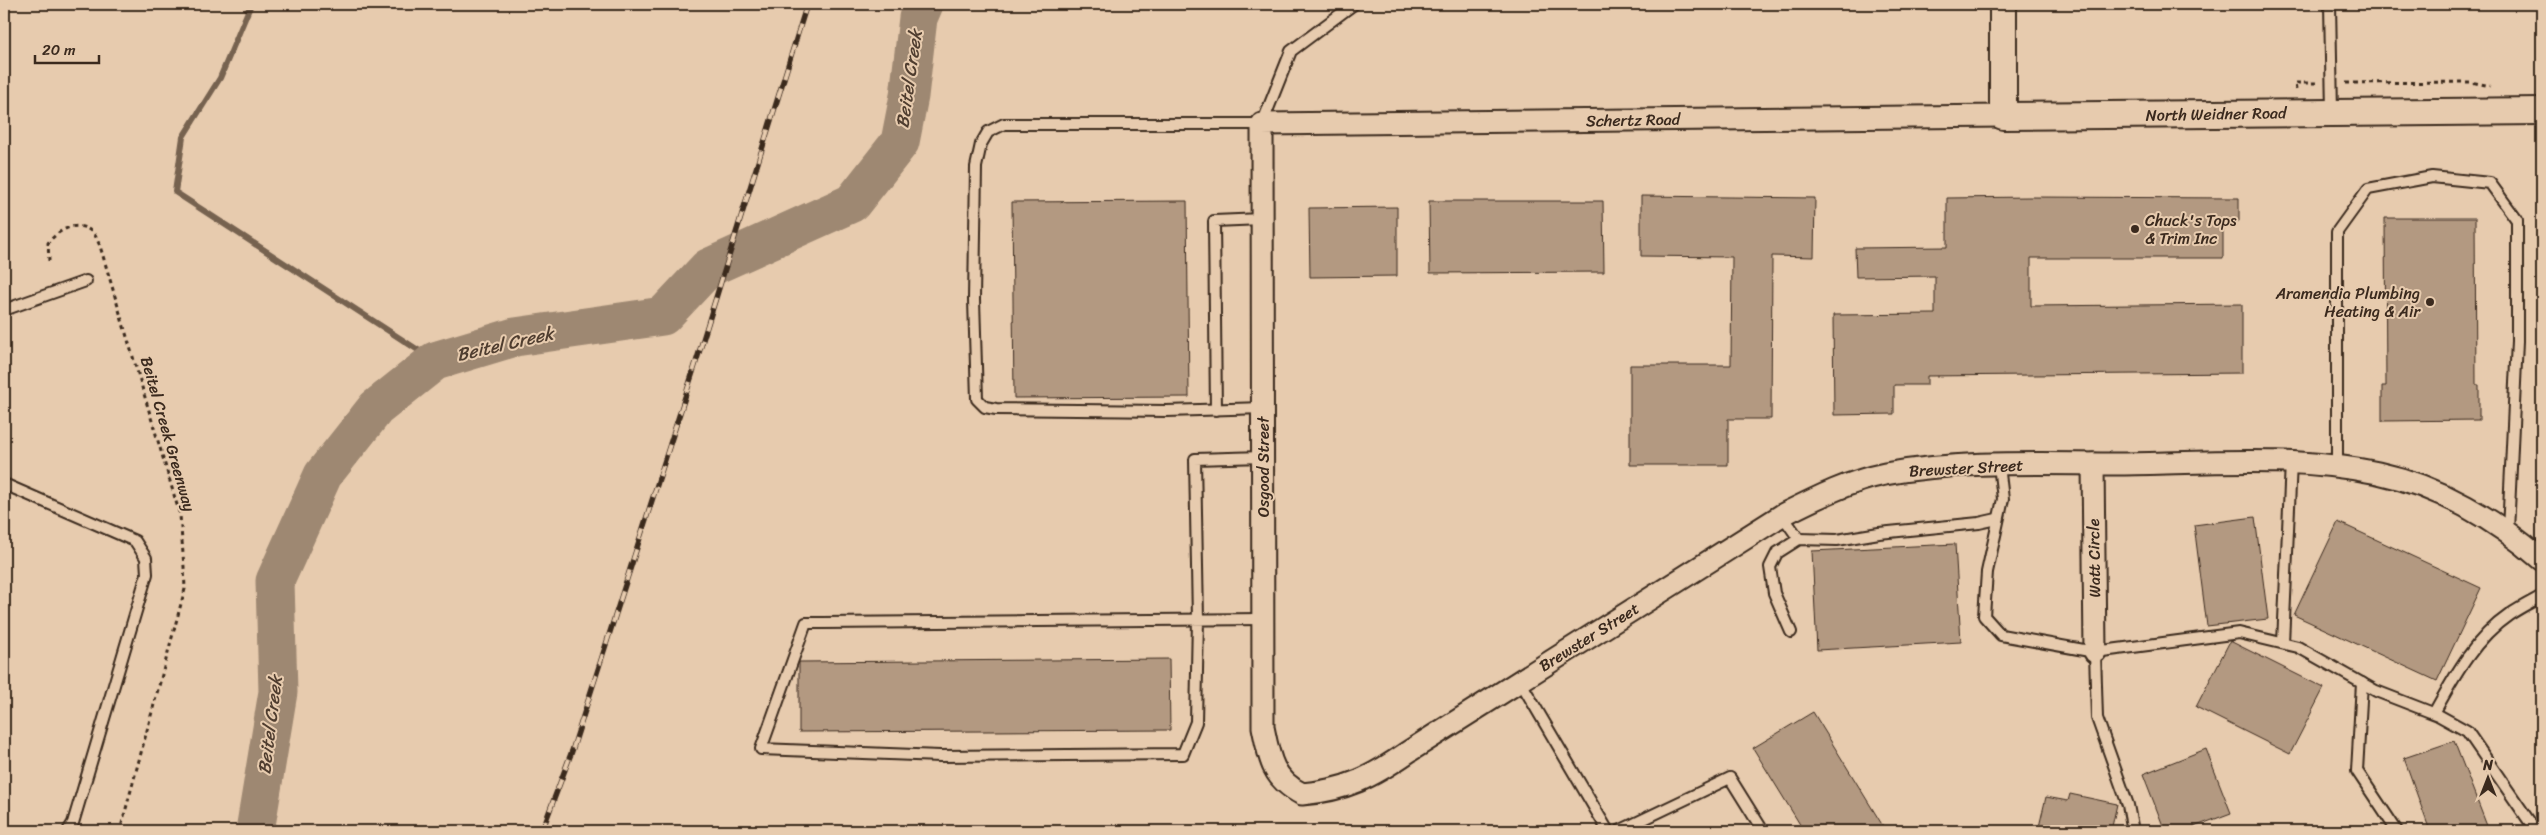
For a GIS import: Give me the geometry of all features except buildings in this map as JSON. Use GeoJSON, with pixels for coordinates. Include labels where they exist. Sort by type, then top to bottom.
{"type":"FeatureCollection","features":[{"type":"Feature","properties":{"kind":"street"},"geometry":{"type":"LineString","coordinates":[[2003,4],[2003,116]]}},
{"type":"Feature","properties":{"kind":"street","name":"North Weidner Road"},"geometry":{"type":"LineString","coordinates":[[2003,116],[2542,111]]}},
{"type":"Feature","properties":{"kind":"street","name":"Schertz Road"},"geometry":{"type":"LineString","coordinates":[[1262,124],[2003,116]]}},
{"type":"Feature","properties":{"kind":"street","name":"Osgood Street"},"geometry":{"type":"LineString","coordinates":[[1262,124],[1263,727],[1268,751],[1280,778],[1302,794]]}},
{"type":"Feature","properties":{"kind":"street","name":"Brewster Street"},"geometry":{"type":"LineString","coordinates":[[1302,794],[1351,786],[1378,773],[1782,515],[1824,495],[1884,474],[1956,466],[2000,465],[2291,462],[2337,466],[2380,473],[2424,488],[2475,510],[2508,532],[2542,560]]}},
{"type":"Feature","properties":{"kind":"street","name":"Watt Circle"},"geometry":{"type":"LineString","coordinates":[[2092,464],[2095,652]]}},
{"type":"Feature","properties":{"kind":"lane"},"geometry":{"type":"LineString","coordinates":[[1263,408],[1167,412],[996,409],[985,407],[977,399],[974,300],[976,167],[981,144],[988,132],[1004,124],[1262,124],[1291,51],[1354,4]]}},
{"type":"Feature","properties":{"kind":"lane"},"geometry":{"type":"LineString","coordinates":[[2330,4],[2332,113]]}},
{"type":"Feature","properties":{"kind":"lane"},"geometry":{"type":"LineString","coordinates":[[2337,466],[2337,232],[2368,189],[2432,177],[2490,183],[2517,220],[2517,341],[2508,532]]}},
{"type":"Feature","properties":{"kind":"lane"},"geometry":{"type":"LineString","coordinates":[[1216,410],[1214,221],[1262,220]]}},
{"type":"Feature","properties":{"kind":"lane"},"geometry":{"type":"LineString","coordinates":[[4,310],[86,282]]}},
{"type":"Feature","properties":{"kind":"lane"},"geometry":{"type":"LineString","coordinates":[[1263,457],[1195,459],[1198,620],[1196,722],[1183,754],[940,756],[760,749],[806,623],[1198,620],[1263,619]]}},
{"type":"Feature","properties":{"kind":"lane"},"geometry":{"type":"LineString","coordinates":[[2283,643],[2291,462]]}},
{"type":"Feature","properties":{"kind":"lane"},"geometry":{"type":"LineString","coordinates":[[2000,465],[2002,499],[1987,572],[1984,616],[2001,636],[2095,652],[2239,633],[2298,646],[2376,691],[2434,713],[2467,731],[2536,831]]}},
{"type":"Feature","properties":{"kind":"lane"},"geometry":{"type":"LineString","coordinates":[[4,484],[136,542],[146,558],[147,574],[73,823],[68,831]]}},
{"type":"Feature","properties":{"kind":"lane"},"geometry":{"type":"LineString","coordinates":[[1782,515],[1798,539]]}},
{"type":"Feature","properties":{"kind":"lane"},"geometry":{"type":"LineString","coordinates":[[1791,632],[1774,593],[1770,567],[1777,553],[1798,539],[1837,540],[1879,533],[1979,523],[1997,519]]}},
{"type":"Feature","properties":{"kind":"lane"},"geometry":{"type":"LineString","coordinates":[[2434,713],[2455,675],[2478,643],[2508,616],[2542,596]]}},
{"type":"Feature","properties":{"kind":"lane"},"geometry":{"type":"LineString","coordinates":[[2095,652],[2097,718],[2128,805],[2133,831]]}},
{"type":"Feature","properties":{"kind":"lane"},"geometry":{"type":"LineString","coordinates":[[1520,681],[1608,831]]}},
{"type":"Feature","properties":{"kind":"lane"},"geometry":{"type":"LineString","coordinates":[[2362,682],[2357,771],[2397,831]]}},
{"type":"Feature","properties":{"kind":"lane"},"geometry":{"type":"LineString","coordinates":[[1619,831],[1730,778],[1763,831]]}},
{"type":"Feature","properties":{"kind":"path"},"geometry":{"type":"LineString","coordinates":[[2357,82],[2471,82],[2500,88]]}},
{"type":"Feature","properties":{"kind":"path","name":"Beitel Creek Greenway"},"geometry":{"type":"LineString","coordinates":[[49,261],[48,243],[55,233],[66,227],[81,228],[92,232],[100,246],[180,516],[185,589],[120,831]]}},
{"type":"Feature","properties":{"kind":"waterway"},"geometry":{"type":"LineString","coordinates":[[251,4],[220,78],[183,137],[175,192],[435,361]]}},
{"type":"Feature","properties":{"kind":"waterway","name":"Beitel Creek"},"geometry":{"type":"LineString","coordinates":[[255,831],[278,692],[275,581],[323,475],[376,408],[435,361],[515,337],[663,316],[708,268],[852,203],[900,142],[909,96],[918,18],[924,4]]}},
{"type":"Feature","properties":{"kind":"railway"},"geometry":{"type":"LineString","coordinates":[[542,831],[572,751],[693,372],[807,4]]}},
{"type":"Feature","properties":{"kind":"place","name":"Chuck's Tops & Trim Inc"},"geometry":{"type":"Point","coordinates":[2135,229]}},
{"type":"Feature","properties":{"kind":"place","name":"Aramendia Plumbing Heating & Air"},"geometry":{"type":"Point","coordinates":[2430,302]}}]}
